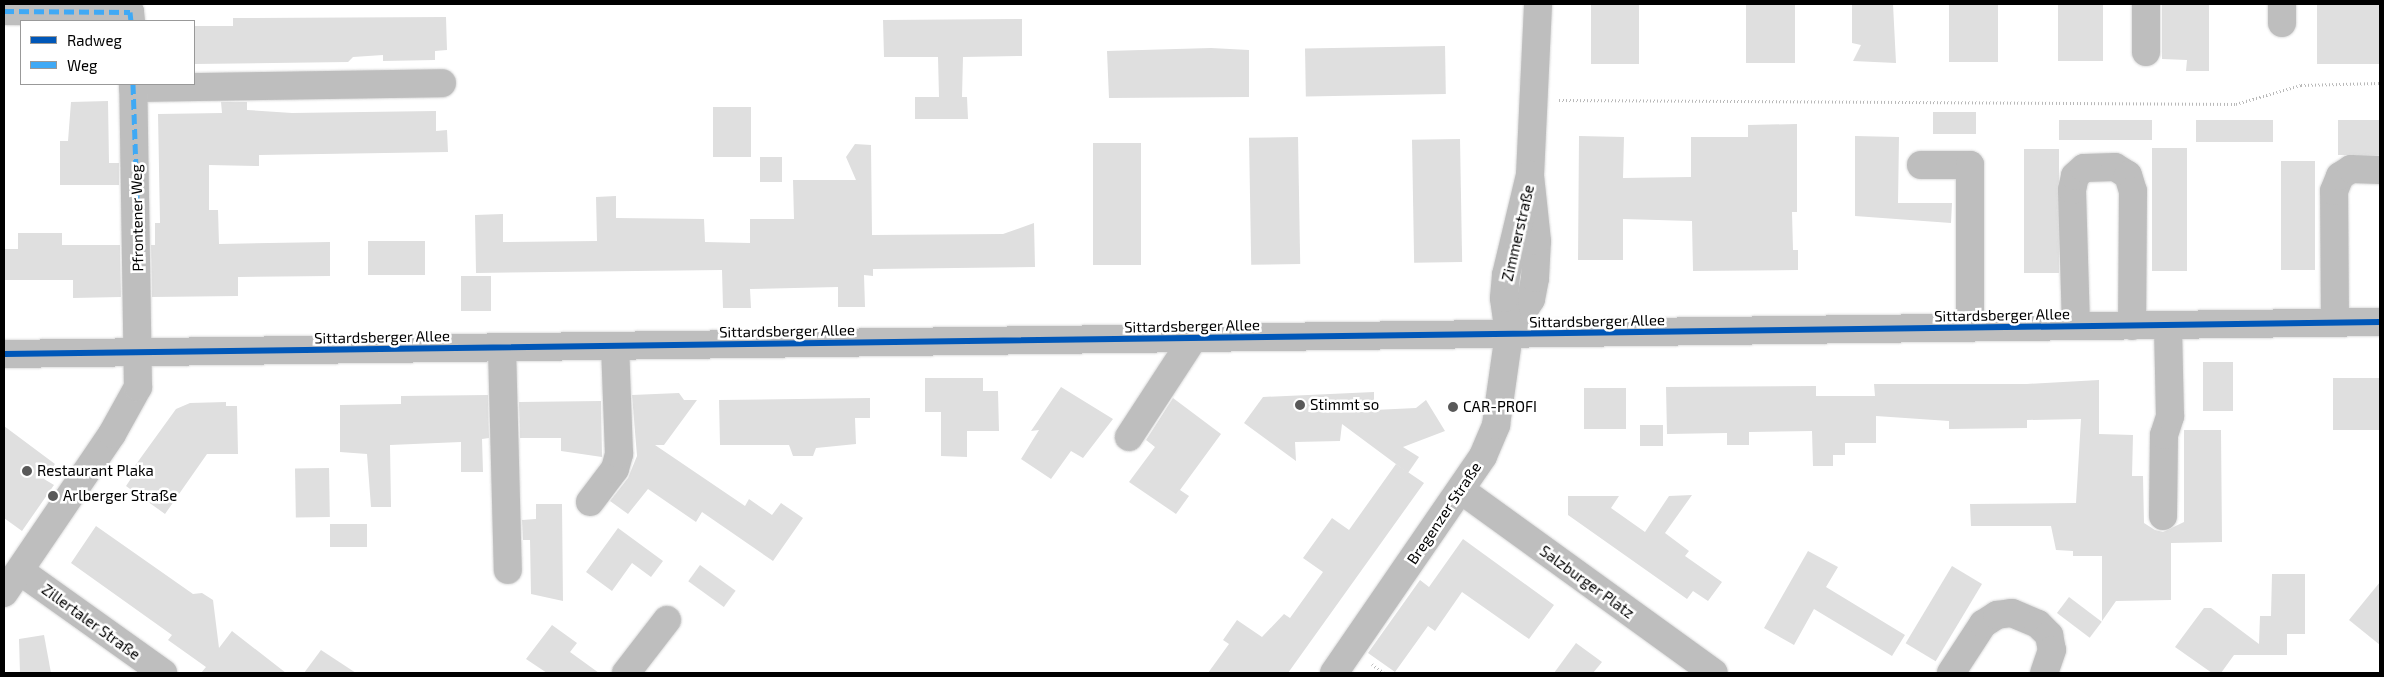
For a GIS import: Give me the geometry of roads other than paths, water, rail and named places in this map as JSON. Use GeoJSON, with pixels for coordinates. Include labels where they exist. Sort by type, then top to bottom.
{"type":"FeatureCollection","features":[{"type":"Feature","properties":{"kind":"main road","name":"Zimmerstraße"},"geometry":{"type":"LineString","coordinates":[[1509,334],[1531,299],[1535,278],[1537,241],[1530,175],[1538,4]]}},
{"type":"Feature","properties":{"kind":"main road"},"geometry":{"type":"LineString","coordinates":[[2146,4],[2146,52]]}},
{"type":"Feature","properties":{"kind":"main road"},"geometry":{"type":"LineString","coordinates":[[4,11],[130,12],[130,20]]}},
{"type":"Feature","properties":{"kind":"main road"},"geometry":{"type":"LineString","coordinates":[[133,86],[442,83]]}},
{"type":"Feature","properties":{"kind":"main road","name":"Pfrontener Weg"},"geometry":{"type":"LineString","coordinates":[[133,86],[139,352]]}},
{"type":"Feature","properties":{"kind":"main road"},"geometry":{"type":"LineString","coordinates":[[1921,165],[1970,165],[1970,328]]}},
{"type":"Feature","properties":{"kind":"main road"},"geometry":{"type":"LineString","coordinates":[[2076,326],[2072,190],[2075,176],[2084,168],[2115,167],[2128,175],[2133,191],[2132,326]]}},
{"type":"Feature","properties":{"kind":"main road"},"geometry":{"type":"LineString","coordinates":[[2335,323],[2334,191],[2340,176],[2350,169],[2380,170]]}},
{"type":"Feature","properties":{"kind":"main road","name":"Sittardsberger Allee"},"geometry":{"type":"LineString","coordinates":[[4,354],[2380,322]]}},
{"type":"Feature","properties":{"kind":"main road"},"geometry":{"type":"LineString","coordinates":[[2163,516],[2164,435],[2170,416],[2168,325]]}},
{"type":"Feature","properties":{"kind":"main road","name":"Bregenzer Straße"},"geometry":{"type":"LineString","coordinates":[[1334,673],[1483,456],[1496,425],[1509,334]]}},
{"type":"Feature","properties":{"kind":"main road"},"geometry":{"type":"LineString","coordinates":[[1129,437],[1193,338]]}},
{"type":"Feature","properties":{"kind":"main road"},"geometry":{"type":"LineString","coordinates":[[590,502],[615,469],[619,454],[615,346]]}},
{"type":"Feature","properties":{"kind":"main road"},"geometry":{"type":"LineString","coordinates":[[502,348],[508,570]]}},
{"type":"Feature","properties":{"kind":"main road"},"geometry":{"type":"LineString","coordinates":[[4,593],[135,398],[139,352]]}},
{"type":"Feature","properties":{"kind":"main road","name":"Salzburger Platz"},"geometry":{"type":"LineString","coordinates":[[1461,490],[1714,673]]}},
{"type":"Feature","properties":{"kind":"main road","name":"Zillertaler Straße"},"geometry":{"type":"LineString","coordinates":[[20,570],[163,673]]}},
{"type":"Feature","properties":{"kind":"main road"},"geometry":{"type":"LineString","coordinates":[[1951,673],[1983,624],[1997,615],[2012,613],[2032,620],[2049,636],[2052,650],[2044,673]]}},
{"type":"Feature","properties":{"kind":"main road"},"geometry":{"type":"LineString","coordinates":[[626,673],[667,620]]}},
{"type":"Feature","properties":{"kind":"place","name":"Stimmt so"},"geometry":{"type":"Point","coordinates":[1300,405]}},
{"type":"Feature","properties":{"kind":"place","name":"CAR-PROFI"},"geometry":{"type":"Point","coordinates":[1453,407]}},
{"type":"Feature","properties":{"kind":"place","name":"Restaurant Plaka"},"geometry":{"type":"Point","coordinates":[27,471]}},
{"type":"Feature","properties":{"kind":"place","name":"Arlberger Straße"},"geometry":{"type":"Point","coordinates":[53,496]}}]}
